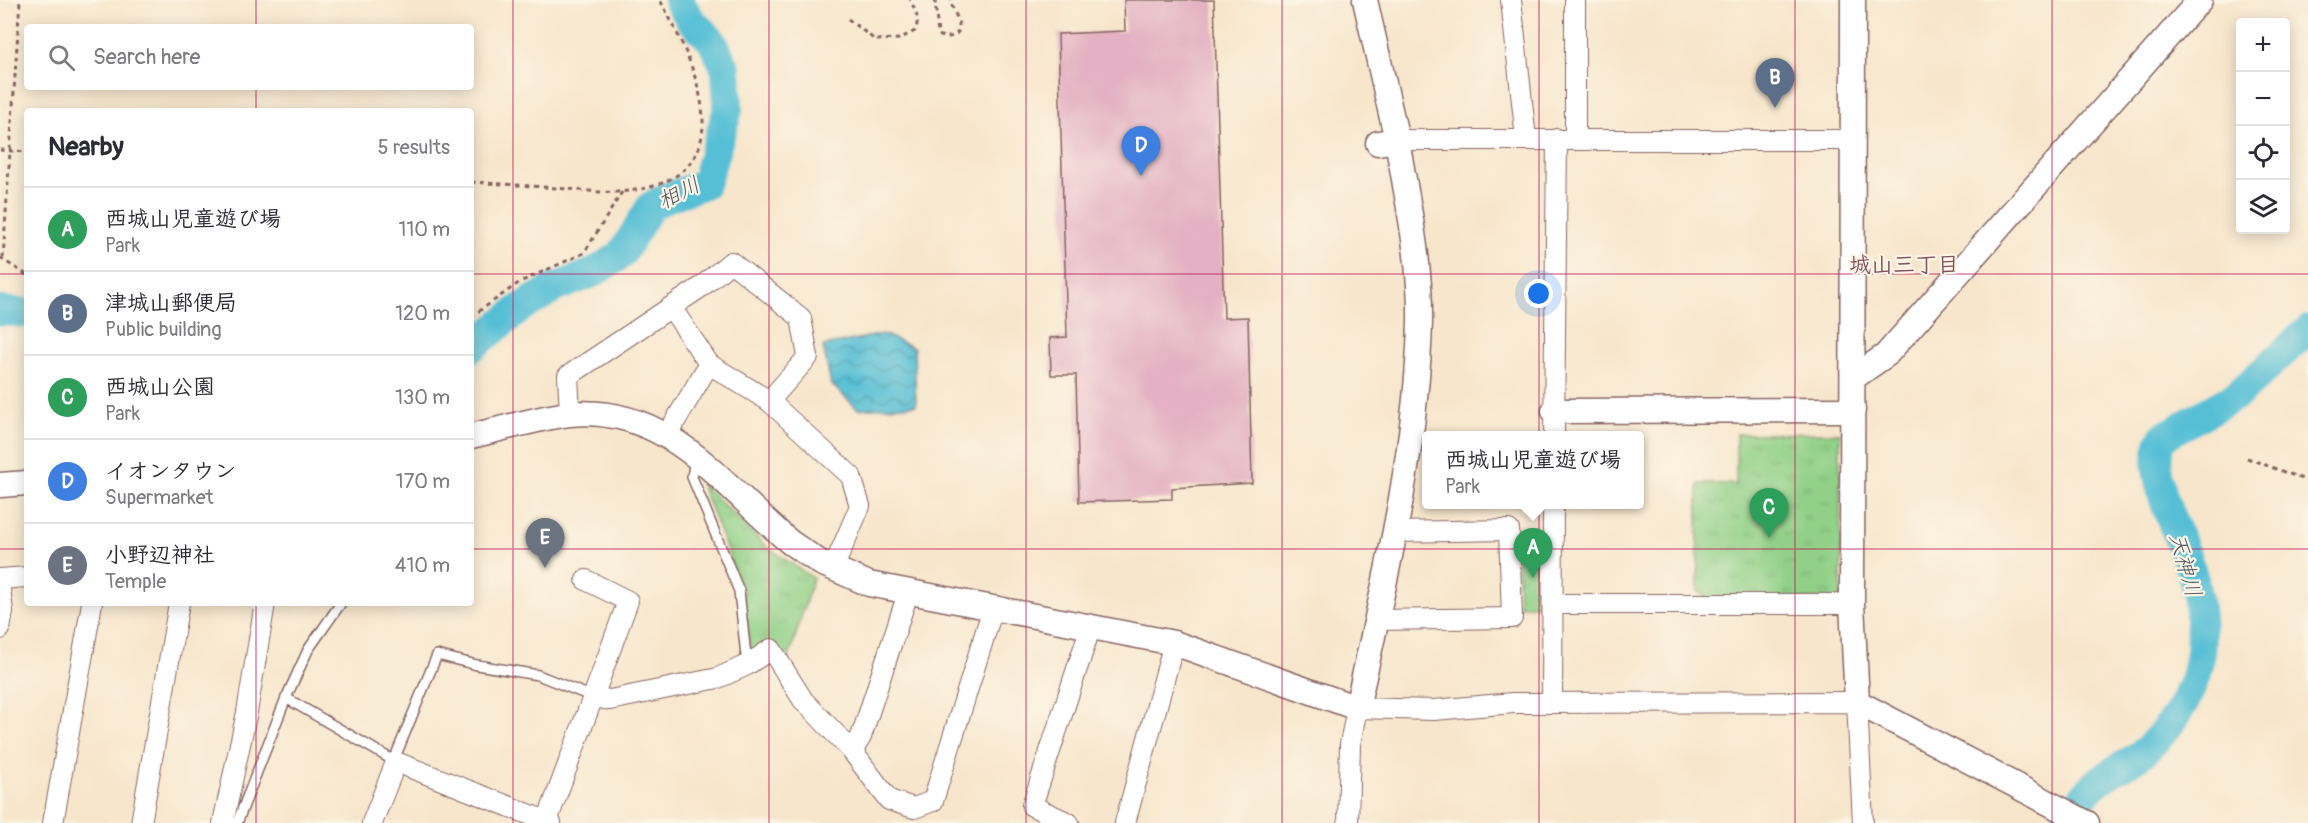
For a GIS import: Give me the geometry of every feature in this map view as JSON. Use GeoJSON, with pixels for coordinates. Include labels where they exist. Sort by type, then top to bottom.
{"type":"FeatureCollection","features":[{"type":"Feature","properties":{"kind":"street"},"geometry":{"type":"LineString","coordinates":[[1348,823],[1350,744],[1395,532],[1407,463],[1420,320],[1418,283],[1387,141],[1365,0]]}},
{"type":"Feature","properties":{"kind":"street"},"geometry":{"type":"LineString","coordinates":[[1511,0],[1526,139]]}},
{"type":"Feature","properties":{"kind":"street"},"geometry":{"type":"LineString","coordinates":[[1554,431],[1566,139],[1575,0]]}},
{"type":"Feature","properties":{"kind":"street"},"geometry":{"type":"LineString","coordinates":[[1853,0],[1852,604],[1863,823]]}},
{"type":"Feature","properties":{"kind":"street"},"geometry":{"type":"LineString","coordinates":[[1853,378],[1886,356],[2200,0]]}},
{"type":"Feature","properties":{"kind":"street"},"geometry":{"type":"LineString","coordinates":[[1387,141],[1852,140]]}},
{"type":"Feature","properties":{"kind":"street"},"geometry":{"type":"LineString","coordinates":[[570,414],[568,376],[671,307],[731,262],[801,318],[808,357],[769,401]]}},
{"type":"Feature","properties":{"kind":"street"},"geometry":{"type":"LineString","coordinates":[[671,307],[710,364],[769,401],[851,476],[860,506],[833,569]]}},
{"type":"Feature","properties":{"kind":"street"},"geometry":{"type":"LineString","coordinates":[[667,435],[710,364]]}},
{"type":"Feature","properties":{"kind":"street"},"geometry":{"type":"LineString","coordinates":[[1554,411],[1853,410]]}},
{"type":"Feature","properties":{"kind":"street"},"geometry":{"type":"LineString","coordinates":[[474,435],[570,414],[617,418],[667,435],[696,456],[784,537],[807,555],[868,584],[1174,643],[1356,708],[1434,710],[1513,703],[1857,702],[2076,819]]}},
{"type":"Feature","properties":{"kind":"street"},"geometry":{"type":"LineString","coordinates":[[0,484],[24,483]]}},
{"type":"Feature","properties":{"kind":"street"},"geometry":{"type":"LineString","coordinates":[[1551,703],[1553,509]]}},
{"type":"Feature","properties":{"kind":"street"},"geometry":{"type":"LineString","coordinates":[[1376,620],[1512,618],[1509,530],[1395,532]]}},
{"type":"Feature","properties":{"kind":"street"},"geometry":{"type":"LineString","coordinates":[[0,579],[24,578]]}},
{"type":"Feature","properties":{"kind":"street"},"geometry":{"type":"LineString","coordinates":[[372,823],[396,762],[549,822],[628,601],[586,580]]}},
{"type":"Feature","properties":{"kind":"street"},"geometry":{"type":"LineString","coordinates":[[0,589],[3,611],[0,629]]}},
{"type":"Feature","properties":{"kind":"street"},"geometry":{"type":"LineString","coordinates":[[852,751],[861,737],[908,593]]}},
{"type":"Feature","properties":{"kind":"street"},"geometry":{"type":"LineString","coordinates":[[1552,604],[1852,604]]}},
{"type":"Feature","properties":{"kind":"street"},"geometry":{"type":"LineString","coordinates":[[53,823],[91,606]]}},
{"type":"Feature","properties":{"kind":"street"},"geometry":{"type":"LineString","coordinates":[[141,823],[178,606]]}},
{"type":"Feature","properties":{"kind":"street"},"geometry":{"type":"LineString","coordinates":[[223,823],[247,712],[264,606]]}},
{"type":"Feature","properties":{"kind":"street"},"geometry":{"type":"LineString","coordinates":[[593,697],[610,700],[718,678],[747,665],[771,649],[803,700],[852,751],[889,800],[914,808],[921,814],[933,801],[993,608]]}},
{"type":"Feature","properties":{"kind":"street"},"geometry":{"type":"LineString","coordinates":[[1069,823],[1032,806],[1091,627]]}},
{"type":"Feature","properties":{"kind":"street"},"geometry":{"type":"LineString","coordinates":[[1125,823],[1174,643]]}},
{"type":"Feature","properties":{"kind":"lane"},"geometry":{"type":"LineString","coordinates":[[696,456],[692,477],[739,591],[747,665]]}},
{"type":"Feature","properties":{"kind":"lane"},"geometry":{"type":"LineString","coordinates":[[237,823],[286,698],[308,650],[339,606]]}},
{"type":"Feature","properties":{"kind":"lane"},"geometry":{"type":"LineString","coordinates":[[396,762],[396,755],[437,654],[477,665],[538,675],[593,697]]}},
{"type":"Feature","properties":{"kind":"lane"},"geometry":{"type":"LineString","coordinates":[[286,698],[396,762]]}},
{"type":"Feature","properties":{"kind":"path"},"geometry":{"type":"LineString","coordinates":[[20,0],[2,258],[24,273]]}},
{"type":"Feature","properties":{"kind":"path"},"geometry":{"type":"LineString","coordinates":[[474,182],[622,191],[655,184],[689,166],[697,152],[702,133],[703,109],[698,79],[679,34],[660,0]]}},
{"type":"Feature","properties":{"kind":"path"},"geometry":{"type":"LineString","coordinates":[[848,19],[875,40],[899,39],[915,31],[918,26],[918,19],[910,0]]}},
{"type":"Feature","properties":{"kind":"path"},"geometry":{"type":"LineString","coordinates":[[935,0],[938,34],[944,37],[955,35],[959,30],[959,23],[951,8],[951,0]]}},
{"type":"Feature","properties":{"kind":"path"},"geometry":{"type":"LineString","coordinates":[[0,150],[24,152]]}},
{"type":"Feature","properties":{"kind":"path"},"geometry":{"type":"LineString","coordinates":[[474,315],[520,282],[584,253],[622,191]]}},
{"type":"Feature","properties":{"kind":"path"},"geometry":{"type":"LineString","coordinates":[[2247,458],[2308,481]]}},
{"type":"Feature","properties":{"kind":"green space"},"geometry":{"type":"Polygon","coordinates":[[[1840,433],[1841,594],[1838,599],[1706,598],[1698,591],[1698,484],[1736,484],[1736,434],[1840,433]]]}},
{"type":"Feature","properties":{"kind":"green space"},"geometry":{"type":"Polygon","coordinates":[[[700,482],[767,547],[813,578],[787,664],[750,650],[742,589],[700,482]]]}},
{"type":"Feature","properties":{"kind":"green space"},"geometry":{"type":"Polygon","coordinates":[[[1547,552],[1547,604],[1519,606],[1517,553],[1547,552]]]}},
{"type":"Feature","properties":{"kind":"water"},"geometry":{"type":"Polygon","coordinates":[[[883,334],[914,348],[916,405],[858,409],[831,384],[823,346],[883,334]]]}},
{"type":"Feature","properties":{"kind":"building"},"geometry":{"type":"Polygon","coordinates":[[[1124,0],[1214,0],[1224,318],[1248,317],[1252,483],[1172,488],[1172,499],[1079,502],[1076,375],[1051,375],[1050,338],[1067,337],[1058,34],[1125,31],[1124,0]]]}},
{"type":"Feature","properties":{"kind":"waterway","name":"相川"},"geometry":{"type":"LineString","coordinates":[[474,346],[522,307],[554,288],[593,273],[621,255],[651,206],[668,197],[705,184],[728,109],[726,69],[712,41],[691,20],[678,0]]}},
{"type":"Feature","properties":{"kind":"waterway","name":"相川"},"geometry":{"type":"LineString","coordinates":[[0,311],[24,313]]}},
{"type":"Feature","properties":{"kind":"waterway","name":"天神川"},"geometry":{"type":"LineString","coordinates":[[2064,823],[2092,787],[2139,756],[2158,738],[2182,705],[2195,675],[2201,635],[2199,607],[2189,564],[2161,489],[2158,453],[2163,437],[2237,395],[2308,330]]}},
{"type":"Feature","properties":{"kind":"place","name":"津城山郵便局"},"geometry":{"type":"Point","coordinates":[1775,108]}},
{"type":"Feature","properties":{"kind":"place","name":"イオンタウン"},"geometry":{"type":"Point","coordinates":[1141,176]}},
{"type":"Feature","properties":{"kind":"place","name":"西城山公園"},"geometry":{"type":"Point","coordinates":[1769,538]}},
{"type":"Feature","properties":{"kind":"place","name":"小野辺神社"},"geometry":{"type":"Point","coordinates":[545,568]}},
{"type":"Feature","properties":{"kind":"place","name":"西城山児童遊び場"},"geometry":{"type":"Point","coordinates":[1533,578]}},
{"type":"Feature","properties":{"kind":"district","name":"城山三丁目"},"geometry":{"type":"Point","coordinates":[1904,265]}}]}
